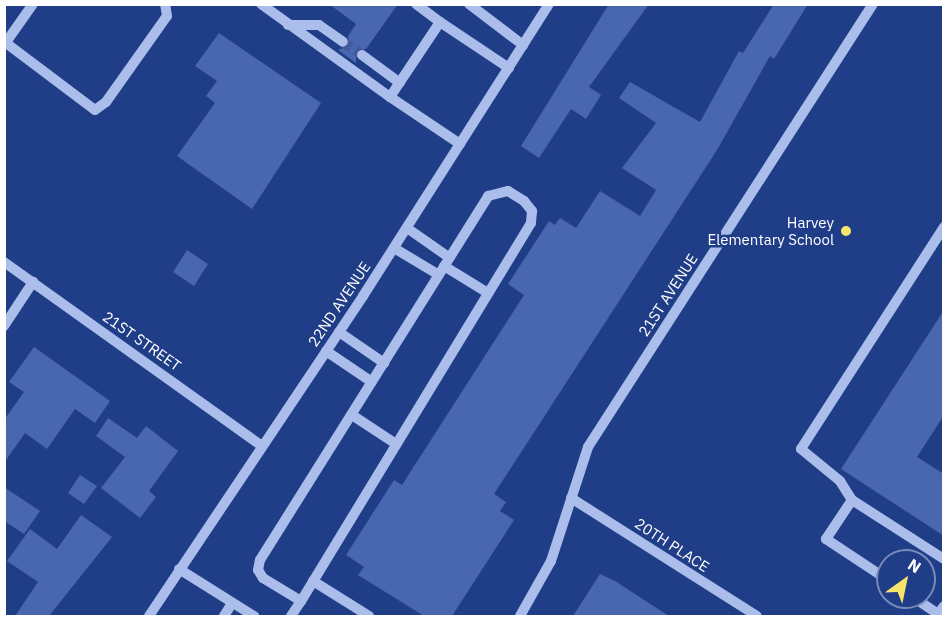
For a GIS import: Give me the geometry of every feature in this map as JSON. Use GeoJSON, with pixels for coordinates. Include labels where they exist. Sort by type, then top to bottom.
{"type":"FeatureCollection","features":[{"type":"Feature","properties":{"kind":"street"},"geometry":{"type":"LineString","coordinates":[[33,4],[5,44],[95,110],[106,102],[167,16],[165,4]]}},
{"type":"Feature","properties":{"kind":"street"},"geometry":{"type":"LineString","coordinates":[[261,4],[390,98],[460,144]]}},
{"type":"Feature","properties":{"kind":"street"},"geometry":{"type":"LineString","coordinates":[[416,4],[509,68]]}},
{"type":"Feature","properties":{"kind":"street"},"geometry":{"type":"LineString","coordinates":[[469,4],[524,45]]}},
{"type":"Feature","properties":{"kind":"street","name":"22ND AVENUE"},"geometry":{"type":"LineString","coordinates":[[149,616],[394,248],[549,4]]}},
{"type":"Feature","properties":{"kind":"street","name":"21ST AVENUE"},"geometry":{"type":"LineString","coordinates":[[520,616],[552,561],[588,447],[873,4]]}},
{"type":"Feature","properties":{"kind":"street"},"geometry":{"type":"LineString","coordinates":[[390,98],[440,22]]}},
{"type":"Feature","properties":{"kind":"street"},"geometry":{"type":"LineString","coordinates":[[288,25],[319,26],[344,42]]}},
{"type":"Feature","properties":{"kind":"street"},"geometry":{"type":"LineString","coordinates":[[362,55],[400,83]]}},
{"type":"Feature","properties":{"kind":"street"},"geometry":{"type":"LineString","coordinates":[[291,616],[301,601],[314,581],[531,223],[532,212],[524,201],[507,192],[488,196],[260,560],[258,570],[263,578],[301,601]]}},
{"type":"Feature","properties":{"kind":"street"},"geometry":{"type":"LineString","coordinates":[[944,227],[801,449],[840,481],[852,500],[944,559]]}},
{"type":"Feature","properties":{"kind":"street"},"geometry":{"type":"LineString","coordinates":[[407,228],[444,266]]}},
{"type":"Feature","properties":{"kind":"street"},"geometry":{"type":"LineString","coordinates":[[394,248],[444,266],[488,293]]}},
{"type":"Feature","properties":{"kind":"street","name":"21ST STREET"},"geometry":{"type":"LineString","coordinates":[[4,262],[261,445]]}},
{"type":"Feature","properties":{"kind":"street"},"geometry":{"type":"LineString","coordinates":[[4,326],[33,282]]}},
{"type":"Feature","properties":{"kind":"street"},"geometry":{"type":"LineString","coordinates":[[339,332],[384,363]]}},
{"type":"Feature","properties":{"kind":"street"},"geometry":{"type":"LineString","coordinates":[[326,351],[372,382]]}},
{"type":"Feature","properties":{"kind":"street"},"geometry":{"type":"LineString","coordinates":[[352,415],[396,444]]}},
{"type":"Feature","properties":{"kind":"street","name":"20TH PLACE"},"geometry":{"type":"LineString","coordinates":[[571,498],[757,616]]}},
{"type":"Feature","properties":{"kind":"street"},"geometry":{"type":"LineString","coordinates":[[852,500],[826,539],[876,572]]}},
{"type":"Feature","properties":{"kind":"street"},"geometry":{"type":"LineString","coordinates":[[179,569],[254,616]]}},
{"type":"Feature","properties":{"kind":"street"},"geometry":{"type":"LineString","coordinates":[[314,581],[369,616]]}},
{"type":"Feature","properties":{"kind":"street"},"geometry":{"type":"LineString","coordinates":[[224,616],[232,603]]}},
{"type":"Feature","properties":{"kind":"street"},"geometry":{"type":"LineString","coordinates":[[931,609],[939,614],[944,606]]}},
{"type":"Feature","properties":{"kind":"building"},"geometry":{"type":"Polygon","coordinates":[[[329,4],[398,4],[366,49],[356,51],[356,63],[338,50],[349,46],[348,36],[356,24],[329,4]]]}},
{"type":"Feature","properties":{"kind":"building"},"geometry":{"type":"Polygon","coordinates":[[[609,4],[649,4],[589,87],[601,95],[586,119],[571,109],[539,158],[521,146],[609,4]]]}},
{"type":"Feature","properties":{"kind":"building"},"geometry":{"type":"Polygon","coordinates":[[[774,4],[808,4],[774,59],[770,56],[717,150],[494,494],[506,502],[500,511],[514,520],[452,616],[424,616],[358,575],[364,567],[346,555],[394,480],[402,485],[524,295],[508,284],[549,221],[555,225],[560,218],[576,228],[600,191],[640,216],[656,190],[622,168],[656,123],[619,98],[630,82],[700,122],[739,51],[743,53],[774,4]]]}},
{"type":"Feature","properties":{"kind":"building"},"geometry":{"type":"Polygon","coordinates":[[[219,33],[321,103],[252,209],[177,156],[215,103],[206,96],[217,81],[195,66],[219,33]]]}},
{"type":"Feature","properties":{"kind":"building"},"geometry":{"type":"Polygon","coordinates":[[[187,250],[208,264],[194,286],[173,272],[187,250]]]}},
{"type":"Feature","properties":{"kind":"building"},"geometry":{"type":"Polygon","coordinates":[[[944,310],[944,415],[917,457],[944,474],[944,536],[841,469],[944,310]]]}},
{"type":"Feature","properties":{"kind":"building"},"geometry":{"type":"Polygon","coordinates":[[[34,347],[110,401],[95,423],[75,409],[47,449],[25,433],[4,463],[4,420],[24,392],[9,382],[34,347]]]}},
{"type":"Feature","properties":{"kind":"building"},"geometry":{"type":"Polygon","coordinates":[[[108,418],[137,438],[146,426],[178,451],[149,491],[156,497],[140,518],[101,488],[125,457],[96,436],[108,418]]]}},
{"type":"Feature","properties":{"kind":"building"},"geometry":{"type":"Polygon","coordinates":[[[80,475],[97,486],[84,504],[68,493],[80,475]]]}},
{"type":"Feature","properties":{"kind":"building"},"geometry":{"type":"Polygon","coordinates":[[[4,487],[40,511],[24,534],[4,521],[4,487]]]}},
{"type":"Feature","properties":{"kind":"building"},"geometry":{"type":"Polygon","coordinates":[[[81,515],[112,537],[49,616],[15,616],[38,582],[7,561],[30,529],[57,549],[81,515]]]}},
{"type":"Feature","properties":{"kind":"building"},"geometry":{"type":"Polygon","coordinates":[[[600,574],[615,581],[669,616],[573,616],[600,574]]]}},
{"type":"Feature","properties":{"kind":"tunnel"},"geometry":{"type":"LineString","coordinates":[[343,42],[362,55]]}},
{"type":"Feature","properties":{"kind":"place","name":"Harvey Elementary School"},"geometry":{"type":"Point","coordinates":[846,231]}}]}
